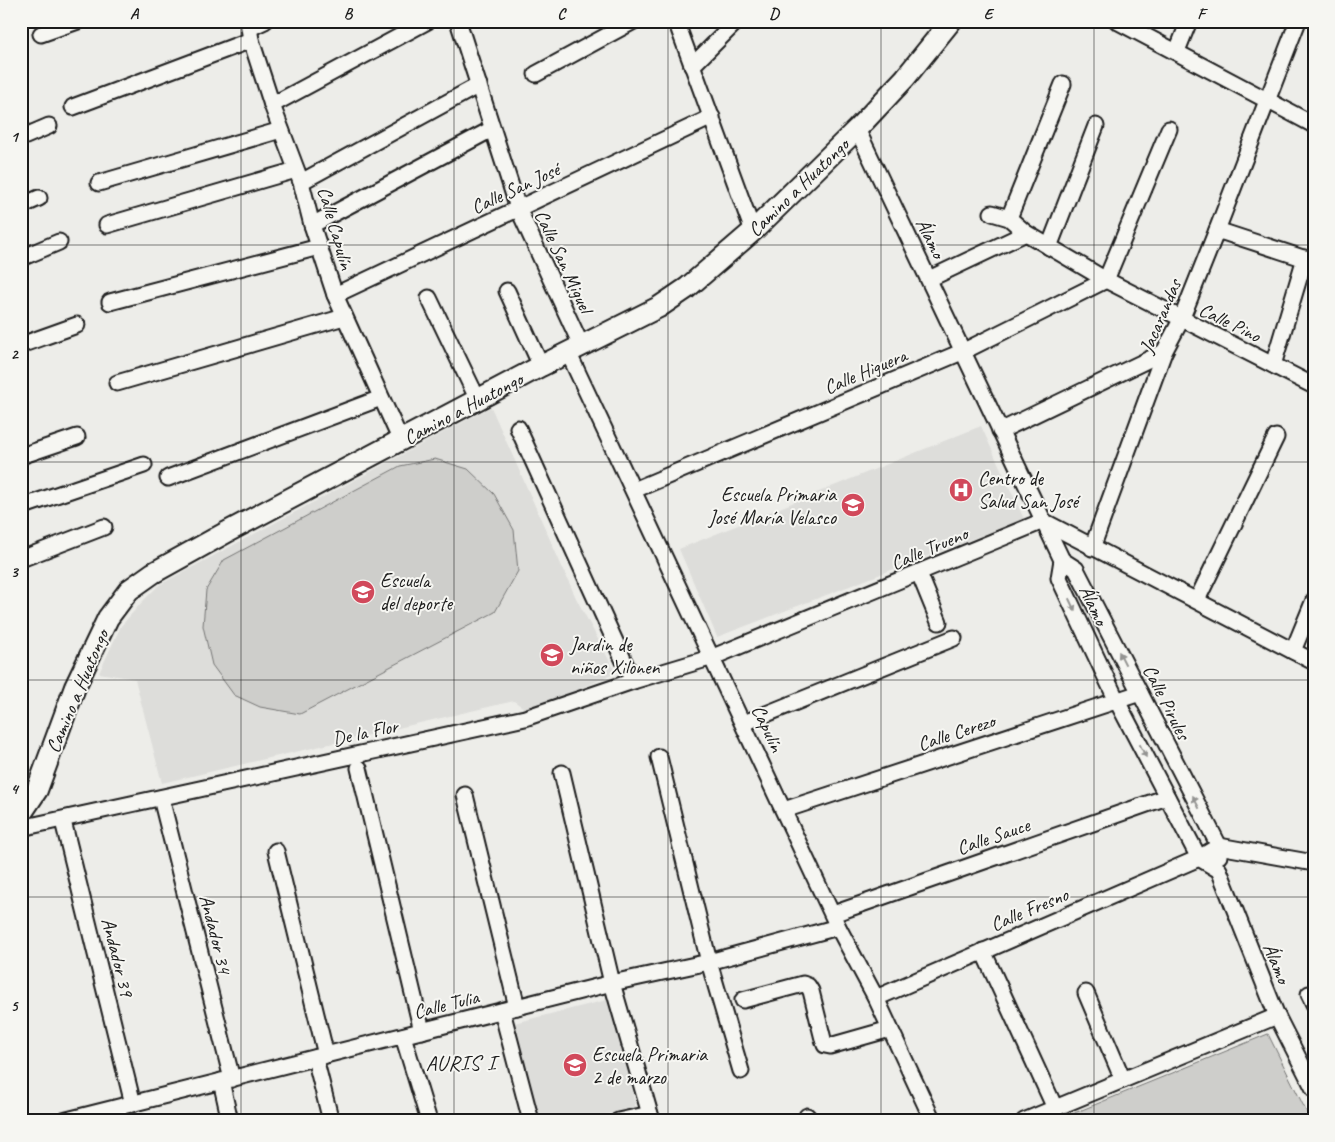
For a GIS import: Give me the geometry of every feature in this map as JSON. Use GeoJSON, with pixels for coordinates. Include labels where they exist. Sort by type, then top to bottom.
{"type":"FeatureCollection","features":[{"type":"Feature","properties":{"kind":"main road","name":"Camino a Huatongo"},"geometry":{"type":"LineString","coordinates":[[21,814],[37,790],[75,687],[108,618],[129,590],[153,573],[227,532],[541,366],[659,307],[687,288],[753,231],[857,129],[905,78],[951,21]]}},
{"type":"Feature","properties":{"kind":"street"},"geometry":{"type":"LineString","coordinates":[[42,34],[78,21]]}},
{"type":"Feature","properties":{"kind":"street"},"geometry":{"type":"LineString","coordinates":[[73,107],[250,30],[265,21]]}},
{"type":"Feature","properties":{"kind":"street"},"geometry":{"type":"LineString","coordinates":[[272,105],[428,21]]}},
{"type":"Feature","properties":{"kind":"street"},"geometry":{"type":"LineString","coordinates":[[536,74],[634,21]]}},
{"type":"Feature","properties":{"kind":"street"},"geometry":{"type":"LineString","coordinates":[[676,21],[753,231]]}},
{"type":"Feature","properties":{"kind":"street"},"geometry":{"type":"LineString","coordinates":[[692,66],[737,21]]}},
{"type":"Feature","properties":{"kind":"street"},"geometry":{"type":"LineString","coordinates":[[1117,21],[1314,125]]}},
{"type":"Feature","properties":{"kind":"street"},"geometry":{"type":"LineString","coordinates":[[1176,51],[1189,21]]}},
{"type":"Feature","properties":{"kind":"street","name":"Jacarandas"},"geometry":{"type":"LineString","coordinates":[[1092,548],[1164,352],[1181,320],[1298,21]]}},
{"type":"Feature","properties":{"kind":"street","name":"Calle San Miguel"},"geometry":{"type":"LineString","coordinates":[[460,22],[478,85],[518,208],[575,349]]}},
{"type":"Feature","properties":{"kind":"street","name":"Calle Capulín"},"geometry":{"type":"LineString","coordinates":[[250,30],[272,105],[299,176],[312,225],[335,296],[401,441]]}},
{"type":"Feature","properties":{"kind":"street"},"geometry":{"type":"LineString","coordinates":[[1009,218],[1064,84]]}},
{"type":"Feature","properties":{"kind":"street"},"geometry":{"type":"LineString","coordinates":[[107,225],[299,176],[478,85]]}},
{"type":"Feature","properties":{"kind":"street","name":"Calle San José"},"geometry":{"type":"LineString","coordinates":[[335,296],[712,116]]}},
{"type":"Feature","properties":{"kind":"street"},"geometry":{"type":"LineString","coordinates":[[21,138],[49,126]]}},
{"type":"Feature","properties":{"kind":"street"},"geometry":{"type":"LineString","coordinates":[[1049,247],[1096,126]]}},
{"type":"Feature","properties":{"kind":"street"},"geometry":{"type":"LineString","coordinates":[[312,225],[492,129]]}},
{"type":"Feature","properties":{"kind":"street","name":"Álamo"},"geometry":{"type":"LineString","coordinates":[[857,129],[1062,560],[1059,578],[1117,701],[1199,858]]}},
{"type":"Feature","properties":{"kind":"street"},"geometry":{"type":"LineString","coordinates":[[1106,280],[1169,129]]}},
{"type":"Feature","properties":{"kind":"street"},"geometry":{"type":"LineString","coordinates":[[98,184],[281,130]]}},
{"type":"Feature","properties":{"kind":"street"},"geometry":{"type":"LineString","coordinates":[[21,206],[39,198]]}},
{"type":"Feature","properties":{"kind":"street","name":"Calle Pino"},"geometry":{"type":"LineString","coordinates":[[992,213],[1009,218],[1026,233],[1106,280],[1181,320],[1314,386]]}},
{"type":"Feature","properties":{"kind":"street"},"geometry":{"type":"LineString","coordinates":[[1217,230],[1309,260],[1273,365]]}},
{"type":"Feature","properties":{"kind":"street"},"geometry":{"type":"LineString","coordinates":[[929,279],[1026,233]]}},
{"type":"Feature","properties":{"kind":"street"},"geometry":{"type":"LineString","coordinates":[[21,258],[59,242]]}},
{"type":"Feature","properties":{"kind":"street"},"geometry":{"type":"LineString","coordinates":[[110,302],[319,247]]}},
{"type":"Feature","properties":{"kind":"street","name":"Calle Higuera"},"geometry":{"type":"LineString","coordinates":[[634,490],[964,351],[1106,280]]}},
{"type":"Feature","properties":{"kind":"street"},"geometry":{"type":"LineString","coordinates":[[507,291],[541,366]]}},
{"type":"Feature","properties":{"kind":"street"},"geometry":{"type":"LineString","coordinates":[[429,298],[478,400]]}},
{"type":"Feature","properties":{"kind":"street"},"geometry":{"type":"LineString","coordinates":[[117,383],[344,317]]}},
{"type":"Feature","properties":{"kind":"street"},"geometry":{"type":"LineString","coordinates":[[21,345],[77,325]]}},
{"type":"Feature","properties":{"kind":"street","name":"Capulín"},"geometry":{"type":"LineString","coordinates":[[575,349],[634,490],[836,920],[876,998],[933,1121]]}},
{"type":"Feature","properties":{"kind":"street"},"geometry":{"type":"LineString","coordinates":[[1000,431],[1164,352]]}},
{"type":"Feature","properties":{"kind":"street"},"geometry":{"type":"LineString","coordinates":[[168,478],[381,398]]}},
{"type":"Feature","properties":{"kind":"street"},"geometry":{"type":"LineString","coordinates":[[518,428],[633,681]]}},
{"type":"Feature","properties":{"kind":"street"},"geometry":{"type":"LineString","coordinates":[[1197,600],[1276,436]]}},
{"type":"Feature","properties":{"kind":"street"},"geometry":{"type":"LineString","coordinates":[[21,456],[77,437]]}},
{"type":"Feature","properties":{"kind":"street"},"geometry":{"type":"LineString","coordinates":[[21,507],[144,465]]}},
{"type":"Feature","properties":{"kind":"street"},"geometry":{"type":"LineString","coordinates":[[1043,521],[1314,662]]}},
{"type":"Feature","properties":{"kind":"street","name":"Calle Trueno"},"geometry":{"type":"LineString","coordinates":[[713,657],[919,574],[1043,521]]}},
{"type":"Feature","properties":{"kind":"street"},"geometry":{"type":"LineString","coordinates":[[21,559],[104,528]]}},
{"type":"Feature","properties":{"kind":"street","name":"Calle Pirules"},"geometry":{"type":"LineString","coordinates":[[1062,560],[1076,569],[1219,846],[1219,870]]}},
{"type":"Feature","properties":{"kind":"street"},"geometry":{"type":"LineString","coordinates":[[919,574],[939,622]]}},
{"type":"Feature","properties":{"kind":"street"},"geometry":{"type":"LineString","coordinates":[[1293,651],[1314,600]]}},
{"type":"Feature","properties":{"kind":"street"},"geometry":{"type":"LineString","coordinates":[[744,723],[954,638]]}},
{"type":"Feature","properties":{"kind":"street","name":"De la Flor"},"geometry":{"type":"LineString","coordinates":[[21,828],[63,821],[525,718],[633,681],[713,657]]}},
{"type":"Feature","properties":{"kind":"street","name":"Calle Cerezo"},"geometry":{"type":"LineString","coordinates":[[784,810],[1140,693]]}},
{"type":"Feature","properties":{"kind":"street"},"geometry":{"type":"LineString","coordinates":[[659,757],[710,962],[741,1071]]}},
{"type":"Feature","properties":{"kind":"street"},"geometry":{"type":"LineString","coordinates":[[359,768],[422,1031]]}},
{"type":"Feature","properties":{"kind":"street"},"geometry":{"type":"LineString","coordinates":[[562,774],[612,983],[651,1118],[618,1121]]}},
{"type":"Feature","properties":{"kind":"street"},"geometry":{"type":"LineString","coordinates":[[465,795],[510,1009],[531,1121]]}},
{"type":"Feature","properties":{"kind":"street","name":"Calle Sauce"},"geometry":{"type":"LineString","coordinates":[[836,920],[1167,797]]}},
{"type":"Feature","properties":{"kind":"street","name":"Andador 34"},"geometry":{"type":"LineString","coordinates":[[161,798],[226,1080],[230,1121]]}},
{"type":"Feature","properties":{"kind":"street","name":"Andador 39"},"geometry":{"type":"LineString","coordinates":[[63,821],[133,1104]]}},
{"type":"Feature","properties":{"kind":"street"},"geometry":{"type":"LineString","coordinates":[[1219,846],[1314,863]]}},
{"type":"Feature","properties":{"kind":"street","name":"Calle Fresno"},"geometry":{"type":"LineString","coordinates":[[876,998],[1199,858],[1219,846]]}},
{"type":"Feature","properties":{"kind":"street"},"geometry":{"type":"LineString","coordinates":[[276,850],[321,1056],[330,1121]]}},
{"type":"Feature","properties":{"kind":"street"},"geometry":{"type":"LineString","coordinates":[[1199,858],[1219,870]]}},
{"type":"Feature","properties":{"kind":"street","name":"Álamo"},"geometry":{"type":"LineString","coordinates":[[1219,870],[1277,1016],[1313,1087]]}},
{"type":"Feature","properties":{"kind":"street","name":"Calle Tulia"},"geometry":{"type":"LineString","coordinates":[[63,1121],[117,1114],[133,1104],[226,1080],[612,983],[710,962],[836,920]]}},
{"type":"Feature","properties":{"kind":"street"},"geometry":{"type":"LineString","coordinates":[[983,951],[1056,1108]]}},
{"type":"Feature","properties":{"kind":"street"},"geometry":{"type":"LineString","coordinates":[[743,1000],[803,984],[808,986],[825,1045],[830,1046],[890,1029]]}},
{"type":"Feature","properties":{"kind":"street"},"geometry":{"type":"LineString","coordinates":[[1086,993],[1123,1080]]}},
{"type":"Feature","properties":{"kind":"street"},"geometry":{"type":"LineString","coordinates":[[1024,1121],[1277,1016]]}},
{"type":"Feature","properties":{"kind":"street"},"geometry":{"type":"LineString","coordinates":[[402,1036],[429,1121]]}},
{"type":"Feature","properties":{"kind":"shaded area","name":"Escuela del deporte"},"geometry":{"type":"Polygon","coordinates":[[[491,407],[576,598],[616,673],[528,711],[514,701],[162,783],[135,679],[99,673],[121,626],[159,585],[491,407]]]}},
{"type":"Feature","properties":{"kind":"shaded area","name":"Escuela Primaria José María Velasco"},"geometry":{"type":"Polygon","coordinates":[[[981,426],[1024,519],[717,637],[679,549],[981,426]]]}},
{"type":"Feature","properties":{"kind":"shaded area"},"geometry":{"type":"Polygon","coordinates":[[[435,459],[468,469],[494,494],[514,530],[518,571],[495,612],[300,714],[260,707],[234,695],[212,665],[203,626],[206,590],[224,560],[400,466],[435,459]]]}},
{"type":"Feature","properties":{"kind":"shaded area","name":"Escuela Primaria 2 de marzo"},"geometry":{"type":"Polygon","coordinates":[[[611,999],[636,1108],[578,1121],[536,1121],[514,1023],[611,999]]]}},
{"type":"Feature","properties":{"kind":"shaded area"},"geometry":{"type":"Polygon","coordinates":[[[1268,1034],[1311,1121],[1055,1121],[1268,1034]]]}},
{"type":"Feature","properties":{"kind":"place","name":"Centro de Salud San José"},"geometry":{"type":"Point","coordinates":[961,490]}},
{"type":"Feature","properties":{"kind":"place","name":"Escuela Primaria José María Velasco"},"geometry":{"type":"Point","coordinates":[853,505]}},
{"type":"Feature","properties":{"kind":"place","name":"Escuela del deporte"},"geometry":{"type":"Point","coordinates":[363,592]}},
{"type":"Feature","properties":{"kind":"place","name":"Jardin de niños Xilonen"},"geometry":{"type":"Point","coordinates":[552,655]}},
{"type":"Feature","properties":{"kind":"place","name":"Escuela Primaria 2 de marzo"},"geometry":{"type":"Point","coordinates":[575,1065]}},
{"type":"Feature","properties":{"kind":"district","name":"AURIS I"},"geometry":{"type":"Point","coordinates":[461,1063]}}]}
